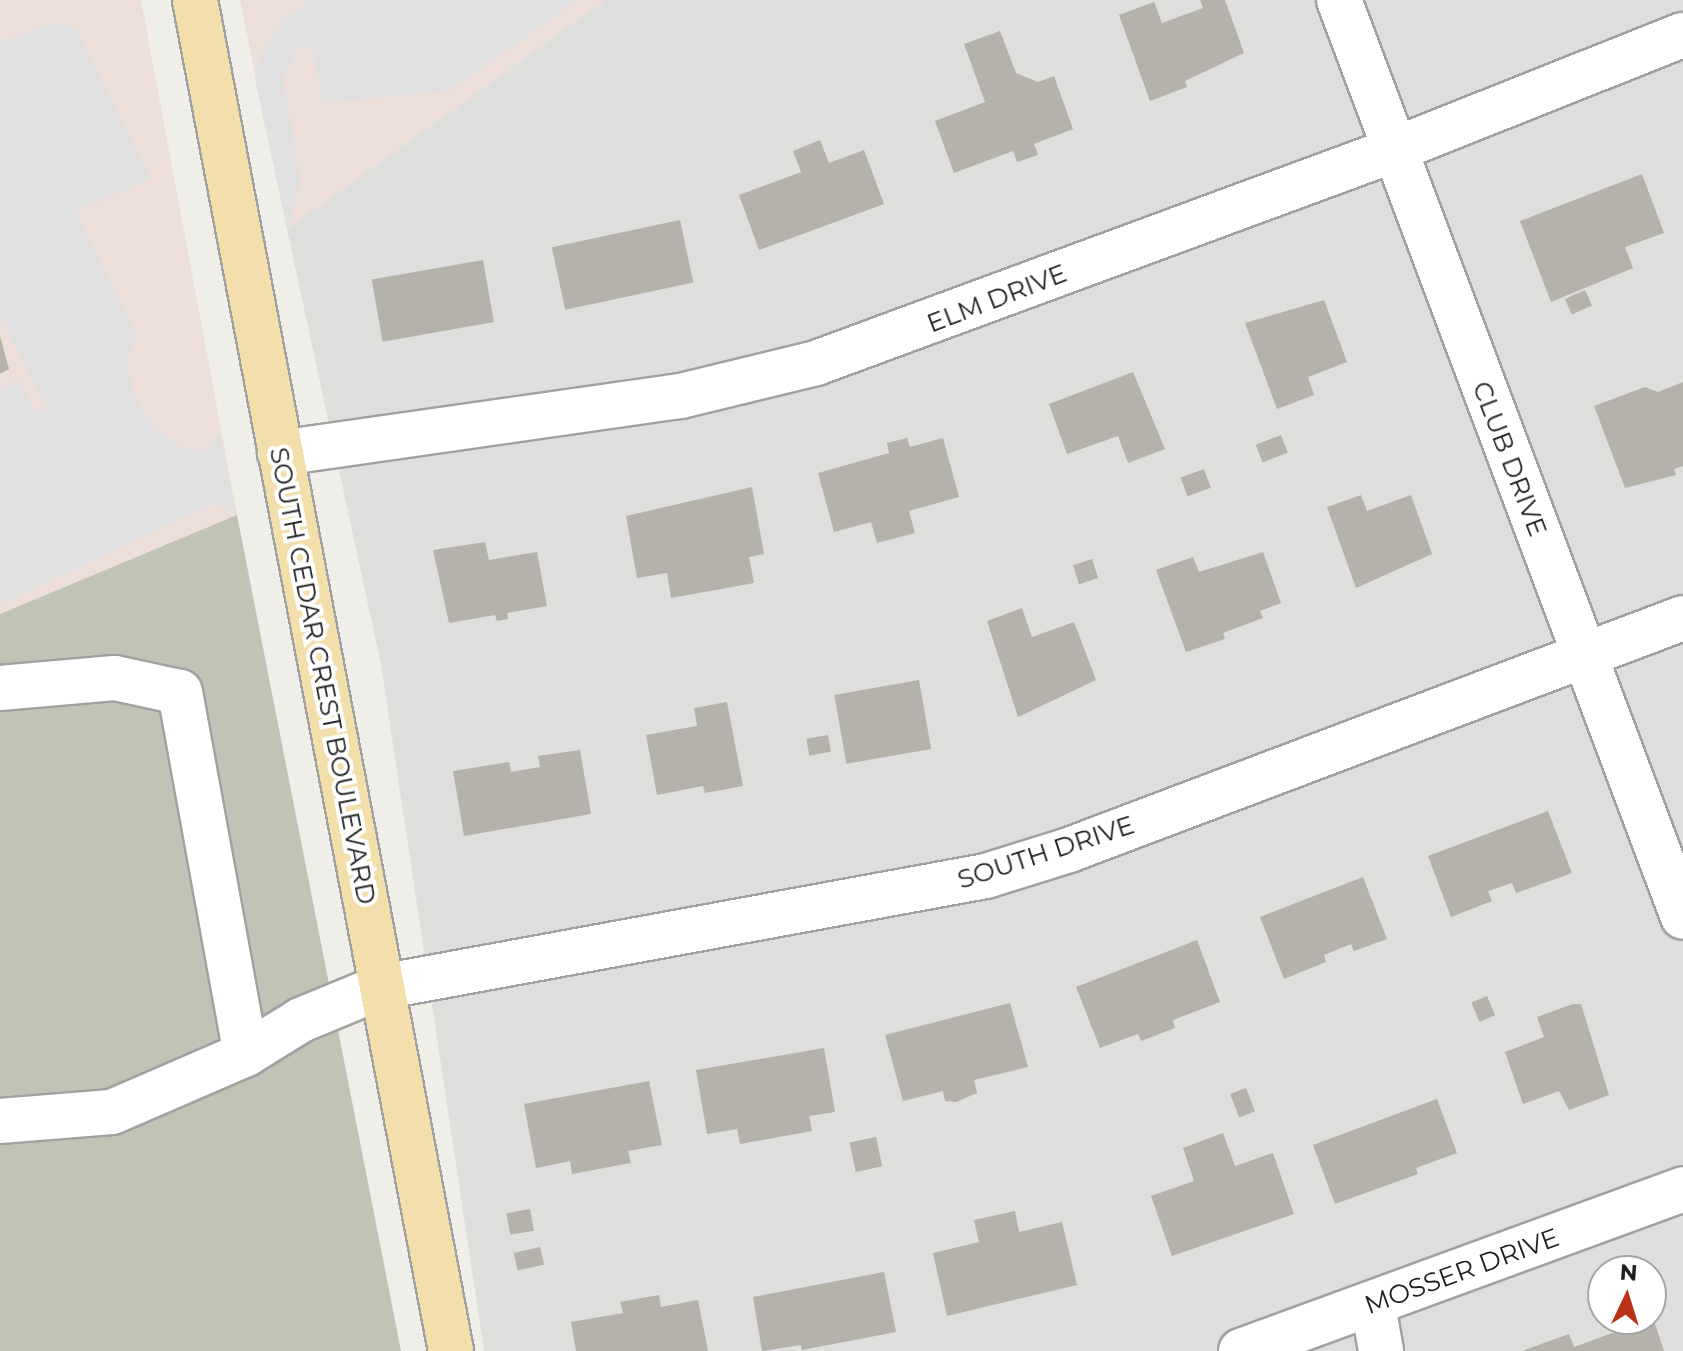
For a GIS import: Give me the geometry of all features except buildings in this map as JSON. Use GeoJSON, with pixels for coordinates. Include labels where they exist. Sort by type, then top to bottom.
{"type":"FeatureCollection","features":[{"type":"Feature","properties":{"kind":"main road","name":"SOUTH CEDAR CREST BOULEVARD"},"geometry":{"type":"LineString","coordinates":[[195,0],[249,263],[280,453],[451,1351]]}},
{"type":"Feature","properties":{"kind":"street","name":"CLUB DRIVE"},"geometry":{"type":"LineString","coordinates":[[1339,0],[1391,151],[1683,917]]}},
{"type":"Feature","properties":{"kind":"street","name":"ELM DRIVE"},"geometry":{"type":"LineString","coordinates":[[280,453],[681,396],[816,363],[1391,151],[1683,35]]}},
{"type":"Feature","properties":{"kind":"street","name":"SOUTH DRIVE"},"geometry":{"type":"LineString","coordinates":[[0,1121],[112,1112],[246,1054],[301,1020],[381,987],[986,876],[1084,845],[1683,618]]}},
{"type":"Feature","properties":{"kind":"street"},"geometry":{"type":"LineString","coordinates":[[0,688],[115,678],[180,692],[246,1054]]}},
{"type":"Feature","properties":{"kind":"street","name":"MOSSER DRIVE"},"geometry":{"type":"LineString","coordinates":[[1241,1351],[1683,1189]]}},
{"type":"Feature","properties":{"kind":"street"},"geometry":{"type":"LineString","coordinates":[[1373,1305],[1381,1351]]}},
{"type":"Feature","properties":{"kind":"shaded area"},"geometry":{"type":"Polygon","coordinates":[[[0,0],[141,0],[237,515],[0,614],[0,0]]]}},
{"type":"Feature","properties":{"kind":"shaded area"},"geometry":{"type":"Polygon","coordinates":[[[240,0],[605,0],[287,229],[240,0]]]}},
{"type":"Feature","properties":{"kind":"shaded area"},"geometry":{"type":"Polygon","coordinates":[[[311,0],[578,0],[450,91],[323,103],[314,55],[308,48],[299,48],[283,79],[301,183],[287,229],[255,79],[260,56],[283,18],[311,0]]]}},
{"type":"Feature","properties":{"kind":"shaded area"},"geometry":{"type":"Polygon","coordinates":[[[605,0],[1683,0],[1683,1351],[484,1351],[381,665],[287,229],[605,0]]]}},
{"type":"Feature","properties":{"kind":"shaded area"},"geometry":{"type":"Polygon","coordinates":[[[51,23],[75,27],[151,178],[76,212],[137,336],[126,361],[134,396],[154,426],[177,445],[192,451],[208,448],[219,432],[237,515],[214,504],[0,604],[0,389],[18,379],[36,412],[47,407],[0,317],[0,42],[51,23]]]}},
{"type":"Feature","properties":{"kind":"shaded area"},"geometry":{"type":"Polygon","coordinates":[[[237,515],[401,1351],[0,1351],[0,614],[237,515]]]}}]}
